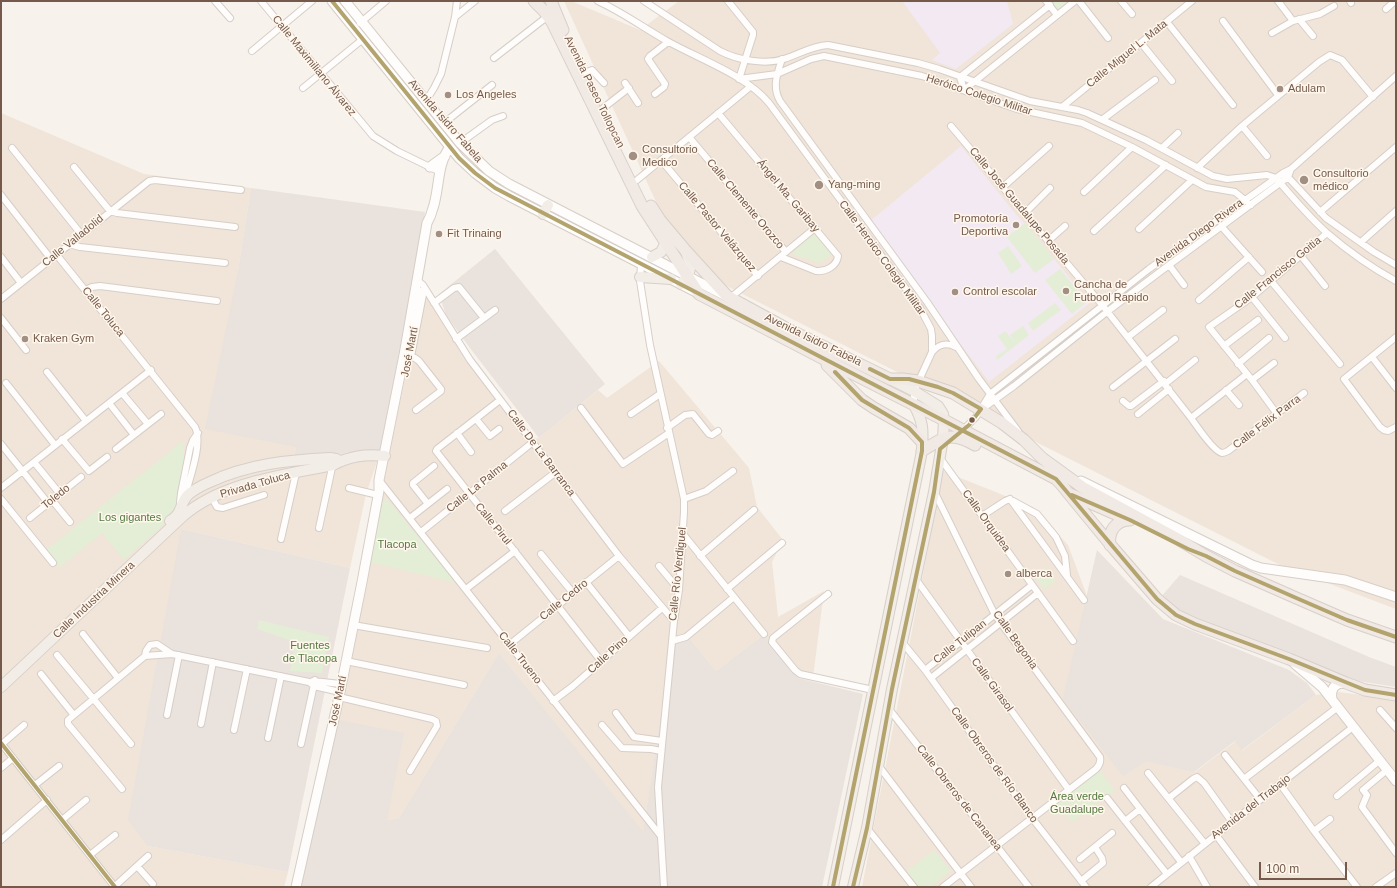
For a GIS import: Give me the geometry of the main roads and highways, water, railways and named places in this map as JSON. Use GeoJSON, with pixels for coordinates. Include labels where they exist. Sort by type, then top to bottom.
{"type":"FeatureCollection","features":[{"type":"Feature","properties":{"kind":"highway","name":"Avenida Paseo Tollopcan"},"geometry":{"type":"LineString","coordinates":[[534,1],[548,16],[642,206],[666,242],[685,280],[699,294]]}},
{"type":"Feature","properties":{"kind":"highway","name":"Avenida Paseo Tollopcan"},"geometry":{"type":"LineString","coordinates":[[550,1],[584,73],[655,214],[728,297]]}},
{"type":"Feature","properties":{"kind":"highway","name":"Avenida Isidro Fabela"},"geometry":{"type":"LineString","coordinates":[[699,294],[944,420],[954,435],[1069,494],[1130,520],[1188,549],[1206,556]]}},
{"type":"Feature","properties":{"kind":"highway","name":"Avenida Isidro Fabela"},"geometry":{"type":"LineString","coordinates":[[728,297],[890,379],[903,378],[916,386],[953,393],[1002,423],[1024,440],[1042,458],[1090,492],[1176,538],[1206,556],[1235,571],[1347,620],[1396,637]]}},
{"type":"Feature","properties":{"kind":"highway"},"geometry":{"type":"LineString","coordinates":[[820,357],[862,400],[909,428],[922,447],[954,435]]}},
{"type":"Feature","properties":{"kind":"highway"},"geometry":{"type":"LineString","coordinates":[[1069,494],[1110,545],[1157,599],[1176,615],[1195,624],[1289,659],[1365,690],[1396,695]]}},
{"type":"Feature","properties":{"kind":"highway"},"geometry":{"type":"LineString","coordinates":[[1110,545],[1110,536],[1113,528],[1122,521],[1130,520]]}},
{"type":"Feature","properties":{"kind":"main road","name":"Avenida Isidro Fabela"},"geometry":{"type":"LineString","coordinates":[[332,1],[450,148],[467,166],[485,181],[509,196],[546,209],[652,256],[685,280],[728,297]]}},
{"type":"Feature","properties":{"kind":"main road","name":"Avenida Isidro Fabela"},"geometry":{"type":"LineString","coordinates":[[345,1],[460,143],[478,161],[499,178],[546,209],[641,264],[670,279],[685,280]]}},
{"type":"Feature","properties":{"kind":"main road","name":"José Martí"},"geometry":{"type":"LineString","coordinates":[[296,887],[340,691],[407,356],[420,282],[427,223],[432,211],[440,172],[445,156],[450,148]]}},
{"type":"Feature","properties":{"kind":"main road"},"geometry":{"type":"LineString","coordinates":[[430,167],[445,156]]}},
{"type":"Feature","properties":{"kind":"main road"},"geometry":{"type":"LineString","coordinates":[[652,256],[661,252],[666,242]]}},
{"type":"Feature","properties":{"kind":"main road"},"geometry":{"type":"LineString","coordinates":[[685,280],[690,270],[690,263],[686,251]]}},
{"type":"Feature","properties":{"kind":"main road"},"geometry":{"type":"LineString","coordinates":[[640,277],[670,279]]}},
{"type":"Feature","properties":{"kind":"main road","name":"José Martí"},"geometry":{"type":"LineString","coordinates":[[380,488],[385,456],[407,356]]}},
{"type":"Feature","properties":{"kind":"main road"},"geometry":{"type":"LineString","coordinates":[[854,887],[867,828],[902,642],[934,492],[940,453],[954,435],[944,420],[941,409],[916,386]]}},
{"type":"Feature","properties":{"kind":"main road"},"geometry":{"type":"LineString","coordinates":[[833,887],[922,447],[923,427],[920,416],[914,405]]}},
{"type":"Feature","properties":{"kind":"main road","name":"Privada Toluca"},"geometry":{"type":"LineString","coordinates":[[184,509],[231,490],[256,482],[296,473],[335,461],[365,455],[385,456]]}},
{"type":"Feature","properties":{"kind":"main road","name":"Privada Toluca"},"geometry":{"type":"LineString","coordinates":[[184,509],[190,493],[231,473],[251,467],[283,462],[335,461]]}},
{"type":"Feature","properties":{"kind":"main road"},"geometry":{"type":"LineString","coordinates":[[1059,469],[1252,565],[1261,568],[1345,580],[1396,597]]}},
{"type":"Feature","properties":{"kind":"main road","name":"Calle Industria Minera"},"geometry":{"type":"LineString","coordinates":[[1,680],[184,509]]}},
{"type":"Feature","properties":{"kind":"main road","name":"Calle Industria Minera"},"geometry":{"type":"LineString","coordinates":[[1,687],[184,509]]}},
{"type":"Feature","properties":{"kind":"main road"},"geometry":{"type":"LineString","coordinates":[[884,639],[887,635],[894,632],[900,636],[902,642]]}},
{"type":"Feature","properties":{"kind":"main road"},"geometry":{"type":"LineString","coordinates":[[1289,659],[1314,679],[1332,699],[1353,728],[1396,781]]}},
{"type":"Feature","properties":{"kind":"main road"},"geometry":{"type":"LineString","coordinates":[[1332,699],[1332,690],[1335,686],[1346,683]]}},
{"type":"Feature","properties":{"kind":"place","name":"Adulam"},"geometry":{"type":"Point","coordinates":[1280,89]}},
{"type":"Feature","properties":{"kind":"place","name":"Los Angeles"},"geometry":{"type":"Point","coordinates":[448,95]}},
{"type":"Feature","properties":{"kind":"place","name":"Consultorio Medico"},"geometry":{"type":"Point","coordinates":[633,156]}},
{"type":"Feature","properties":{"kind":"place","name":"Consultorio médico"},"geometry":{"type":"Point","coordinates":[1304,180]}},
{"type":"Feature","properties":{"kind":"place","name":"Yang-ming"},"geometry":{"type":"Point","coordinates":[819,185]}},
{"type":"Feature","properties":{"kind":"place","name":"Promotoría Deportiva"},"geometry":{"type":"Point","coordinates":[1016,225]}},
{"type":"Feature","properties":{"kind":"place","name":"Fit Trinaing"},"geometry":{"type":"Point","coordinates":[439,234]}},
{"type":"Feature","properties":{"kind":"place","name":"Cancha de Futbool Rapido"},"geometry":{"type":"Point","coordinates":[1066,291]}},
{"type":"Feature","properties":{"kind":"place","name":"Control escolar"},"geometry":{"type":"Point","coordinates":[955,292]}},
{"type":"Feature","properties":{"kind":"place","name":"Kraken Gym"},"geometry":{"type":"Point","coordinates":[25,339]}},
{"type":"Feature","properties":{"kind":"place","name":"alberca"},"geometry":{"type":"Point","coordinates":[1008,574]}},
{"type":"Feature","properties":{"kind":"park label","name":"Los gigantes"},"geometry":{"type":"Point","coordinates":[130,518]}},
{"type":"Feature","properties":{"kind":"park label","name":"Tlacopa"},"geometry":{"type":"Point","coordinates":[397,545]}},
{"type":"Feature","properties":{"kind":"park label","name":"Fuentes de Tlacopa"},"geometry":{"type":"Point","coordinates":[310,652]}},
{"type":"Feature","properties":{"kind":"park label","name":"Área verde Guadalupe"},"geometry":{"type":"Point","coordinates":[1077,803]}}]}
